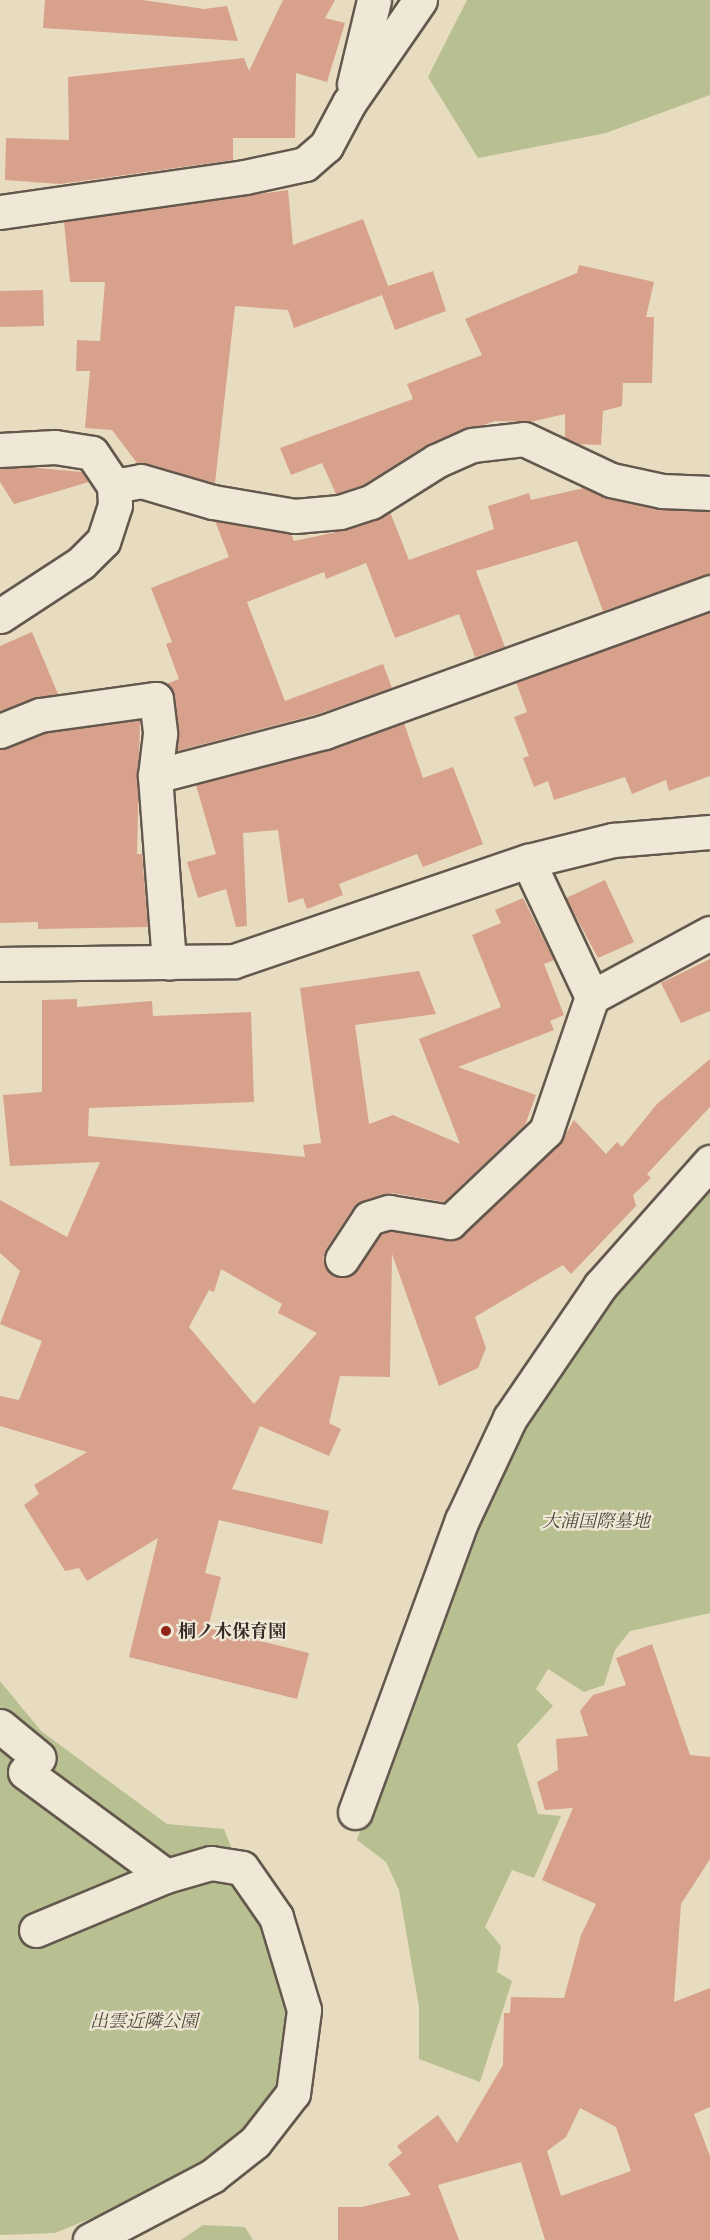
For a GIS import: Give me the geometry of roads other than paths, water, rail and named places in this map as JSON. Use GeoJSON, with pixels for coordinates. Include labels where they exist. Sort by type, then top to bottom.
{"type":"FeatureCollection","features":[{"type":"Feature","properties":{"kind":"street"},"geometry":{"type":"LineString","coordinates":[[349,103],[374,0]]}},
{"type":"Feature","properties":{"kind":"street"},"geometry":{"type":"LineString","coordinates":[[0,212],[245,177],[305,164],[326,146],[349,103],[420,0]]}},
{"type":"Feature","properties":{"kind":"street"},"geometry":{"type":"LineString","coordinates":[[114,486],[141,481],[213,502],[295,516],[340,512],[371,502],[436,461],[472,445],[524,439],[611,480],[662,491],[710,493]]}},
{"type":"Feature","properties":{"kind":"street"},"geometry":{"type":"LineString","coordinates":[[0,450],[80,447],[102,463],[114,486],[116,505],[103,541],[81,563],[0,616]]}},
{"type":"Feature","properties":{"kind":"street"},"geometry":{"type":"LineString","coordinates":[[155,776],[324,732],[710,592]]}},
{"type":"Feature","properties":{"kind":"street"},"geometry":{"type":"LineString","coordinates":[[0,731],[39,715],[156,699],[160,734],[155,776],[169,962]]}},
{"type":"Feature","properties":{"kind":"street"},"geometry":{"type":"LineString","coordinates":[[0,964],[234,961],[528,861],[613,840],[710,832]]}},
{"type":"Feature","properties":{"kind":"street"},"geometry":{"type":"LineString","coordinates":[[528,861],[592,997]]}},
{"type":"Feature","properties":{"kind":"street"},"geometry":{"type":"LineString","coordinates":[[342,1259],[369,1218],[389,1212],[450,1222],[546,1131],[592,997],[710,933]]}},
{"type":"Feature","properties":{"kind":"street"},"geometry":{"type":"LineString","coordinates":[[356,1812],[462,1520],[510,1418],[600,1286],[710,1162]]}},
{"type":"Feature","properties":{"kind":"street"},"geometry":{"type":"LineString","coordinates":[[0,1726],[32,1765],[166,1876]]}},
{"type":"Feature","properties":{"kind":"street"},"geometry":{"type":"LineString","coordinates":[[36,1930],[166,1876],[212,1863],[242,1868],[276,1917],[304,2010],[292,2093],[255,2142],[212,2176],[90,2240]]}},
{"type":"Feature","properties":{"kind":"place","name":"桐ノ木保育園"},"geometry":{"type":"Point","coordinates":[166,1631]}},
{"type":"Feature","properties":{"kind":"park label","name":"大浦国際墓地"},"geometry":{"type":"Point","coordinates":[596,1521]}},
{"type":"Feature","properties":{"kind":"park label","name":"出雲近隣公園"},"geometry":{"type":"Point","coordinates":[144,2021]}}]}
